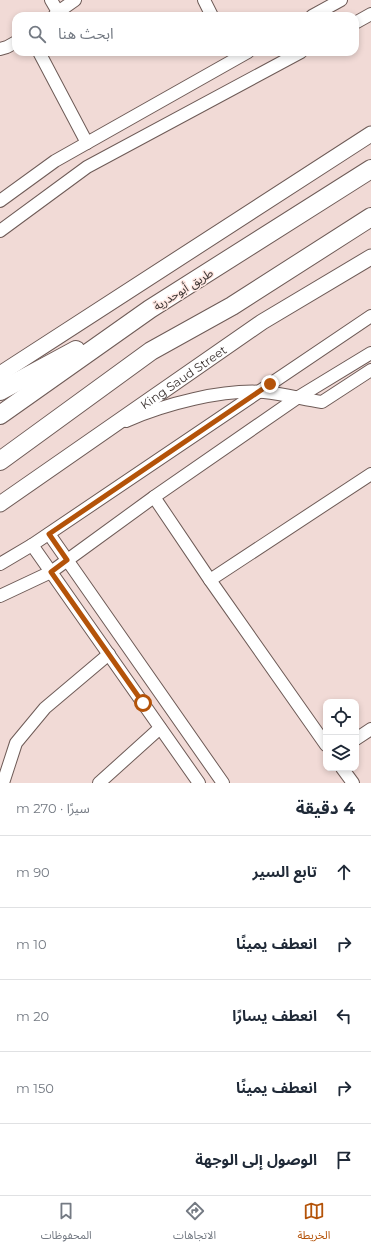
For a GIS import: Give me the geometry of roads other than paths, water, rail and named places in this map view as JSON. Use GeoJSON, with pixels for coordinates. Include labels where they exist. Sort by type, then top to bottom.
{"type":"FeatureCollection","features":[{"type":"Feature","properties":{"kind":"highway","name":"طريق أبوحدرية"},"geometry":{"type":"LineString","coordinates":[[0,415],[150,309],[371,170]]}},
{"type":"Feature","properties":{"kind":"highway"},"geometry":{"type":"LineString","coordinates":[[0,461],[151,351],[232,306],[371,217]]}},
{"type":"Feature","properties":{"kind":"highway"},"geometry":{"type":"LineString","coordinates":[[291,268],[371,228]]}},
{"type":"Feature","properties":{"kind":"highway"},"geometry":{"type":"LineString","coordinates":[[0,390],[150,309]]}},
{"type":"Feature","properties":{"kind":"main road"},"geometry":{"type":"LineString","coordinates":[[0,374],[371,134]]}},
{"type":"Feature","properties":{"kind":"main road","name":"King Saud Street"},"geometry":{"type":"LineString","coordinates":[[0,504],[262,322],[371,257]]}},
{"type":"Feature","properties":{"kind":"street"},"geometry":{"type":"LineString","coordinates":[[51,0],[55,12]]}},
{"type":"Feature","properties":{"kind":"street"},"geometry":{"type":"LineString","coordinates":[[59,12],[75,0]]}},
{"type":"Feature","properties":{"kind":"street"},"geometry":{"type":"LineString","coordinates":[[204,0],[210,12]]}},
{"type":"Feature","properties":{"kind":"street"},"geometry":{"type":"LineString","coordinates":[[319,12],[341,0]]}},
{"type":"Feature","properties":{"kind":"street"},"geometry":{"type":"LineString","coordinates":[[359,21],[371,14]]}},
{"type":"Feature","properties":{"kind":"street"},"geometry":{"type":"LineString","coordinates":[[0,49],[12,44]]}},
{"type":"Feature","properties":{"kind":"street"},"geometry":{"type":"LineString","coordinates":[[41,56],[87,143]]}},
{"type":"Feature","properties":{"kind":"street"},"geometry":{"type":"LineString","coordinates":[[0,201],[55,161],[233,56]]}},
{"type":"Feature","properties":{"kind":"street"},"geometry":{"type":"LineString","coordinates":[[0,231],[87,167],[294,56]]}},
{"type":"Feature","properties":{"kind":"street"},"geometry":{"type":"LineString","coordinates":[[0,564],[49,534],[371,316]]}},
{"type":"Feature","properties":{"kind":"street"},"geometry":{"type":"LineString","coordinates":[[0,596],[51,572],[154,497],[297,398],[371,352]]}},
{"type":"Feature","properties":{"kind":"street"},"geometry":{"type":"LineString","coordinates":[[109,429],[137,416],[214,394],[257,392],[322,402],[371,370]]}},
{"type":"Feature","properties":{"kind":"street"},"geometry":{"type":"LineString","coordinates":[[210,580],[371,474]]}},
{"type":"Feature","properties":{"kind":"street"},"geometry":{"type":"LineString","coordinates":[[154,497],[210,580],[323,741]]}},
{"type":"Feature","properties":{"kind":"street"},"geometry":{"type":"LineString","coordinates":[[49,534],[223,783]]}},
{"type":"Feature","properties":{"kind":"street"},"geometry":{"type":"LineString","coordinates":[[32,545],[199,783]]}},
{"type":"Feature","properties":{"kind":"street"},"geometry":{"type":"LineString","coordinates":[[3,783],[16,743],[45,708],[109,654]]}},
{"type":"Feature","properties":{"kind":"street"},"geometry":{"type":"LineString","coordinates":[[99,783],[160,728]]}},
{"type":"Feature","properties":{"kind":"street"},"geometry":{"type":"LineString","coordinates":[[359,737],[371,729]]}},
{"type":"Feature","properties":{"kind":"street"},"geometry":{"type":"LineString","coordinates":[[344,771],[353,783]]}}]}
